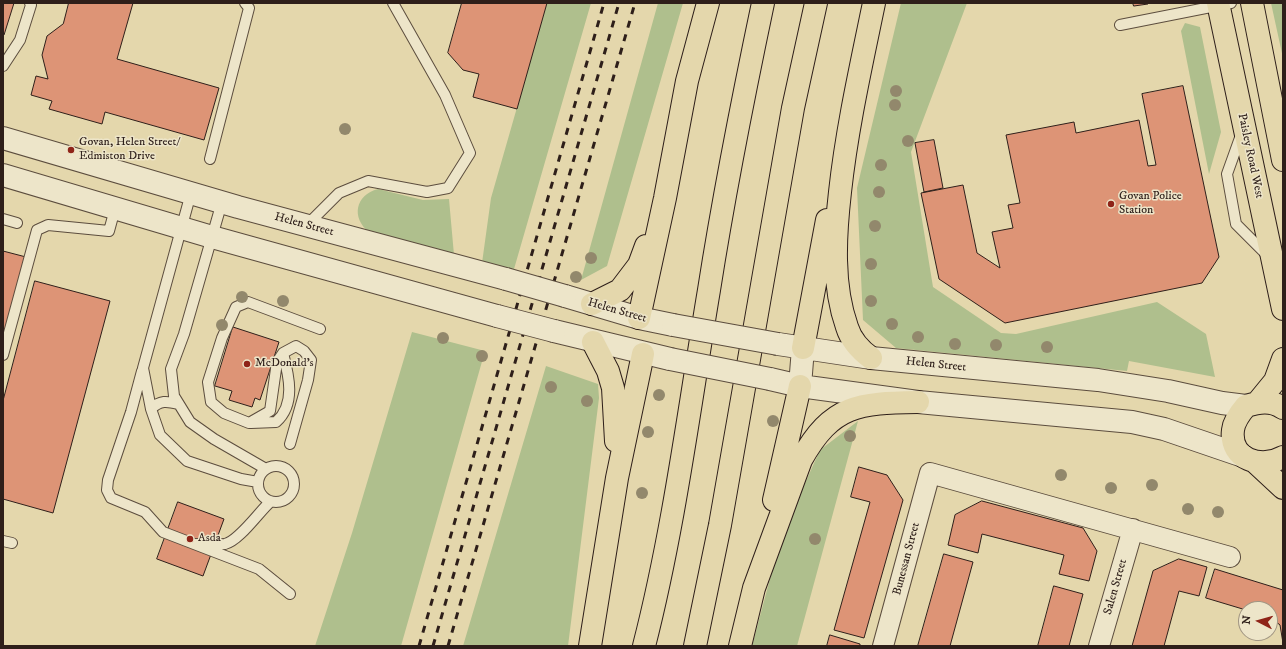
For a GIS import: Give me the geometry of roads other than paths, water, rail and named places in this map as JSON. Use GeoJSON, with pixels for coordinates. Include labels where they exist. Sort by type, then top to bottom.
{"type":"FeatureCollection","features":[{"type":"Feature","properties":{"kind":"main road"},"geometry":{"type":"LineString","coordinates":[[639,318],[665,198],[687,81],[708,3]]}},
{"type":"Feature","properties":{"kind":"main road"},"geometry":{"type":"LineString","coordinates":[[644,646],[677,491],[709,288],[763,3]]}},
{"type":"Feature","properties":{"kind":"main road"},"geometry":{"type":"LineString","coordinates":[[695,646],[720,525],[793,108],[816,3]]}},
{"type":"Feature","properties":{"kind":"main road"},"geometry":{"type":"LineString","coordinates":[[803,348],[822,241],[845,145],[874,3]]}},
{"type":"Feature","properties":{"kind":"main road"},"geometry":{"type":"LineString","coordinates":[[1252,3],[1283,160]]}},
{"type":"Feature","properties":{"kind":"main road","name":"Paisley Road West"},"geometry":{"type":"LineString","coordinates":[[1222,4],[1244,128],[1283,309]]}},
{"type":"Feature","properties":{"kind":"main road"},"geometry":{"type":"LineString","coordinates":[[845,145],[837,216],[837,278],[847,328],[856,345],[871,358]]}},
{"type":"Feature","properties":{"kind":"main road"},"geometry":{"type":"LineString","coordinates":[[592,304],[620,290],[639,265],[665,198]]}},
{"type":"Feature","properties":{"kind":"main road"},"geometry":{"type":"LineString","coordinates":[[593,342],[608,371],[613,388],[616,406],[616,478]]}},
{"type":"Feature","properties":{"kind":"main road"},"geometry":{"type":"LineString","coordinates":[[590,646],[616,478],[643,354]]}},
{"type":"Feature","properties":{"kind":"main road"},"geometry":{"type":"LineString","coordinates":[[1283,359],[1275,381],[1235,422],[1233,431],[1237,449],[1283,488]]}},
{"type":"Feature","properties":{"kind":"main road"},"geometry":{"type":"LineString","coordinates":[[740,646],[800,386]]}},
{"type":"Feature","properties":{"kind":"main road"},"geometry":{"type":"LineString","coordinates":[[754,588],[800,460],[820,430],[831,420],[850,409],[860,406],[918,402]]}},
{"type":"Feature","properties":{"kind":"main road"},"geometry":{"type":"LineString","coordinates":[[1252,404],[1267,402],[1277,404],[1283,408]]}},
{"type":"Feature","properties":{"kind":"main road"},"geometry":{"type":"LineString","coordinates":[[1249,459],[1275,462],[1283,457]]}},
{"type":"Feature","properties":{"kind":"street","name":"Helen Street"},"geometry":{"type":"LineString","coordinates":[[3,138],[222,202],[506,279],[639,318],[778,344],[871,358],[1098,380],[1168,391],[1222,403],[1252,404]]}},
{"type":"Feature","properties":{"kind":"street"},"geometry":{"type":"LineString","coordinates":[[3,175],[212,237],[496,316],[643,354],[800,386],[918,402],[1132,422],[1164,429],[1249,459]]}},
{"type":"Feature","properties":{"kind":"street"},"geometry":{"type":"LineString","coordinates":[[639,318],[643,354]]}},
{"type":"Feature","properties":{"kind":"street"},"geometry":{"type":"LineString","coordinates":[[800,386],[803,348]]}},
{"type":"Feature","properties":{"kind":"street","name":"Bunessan Street"},"geometry":{"type":"LineString","coordinates":[[883,646],[930,473],[1133,528]]}},
{"type":"Feature","properties":{"kind":"street"},"geometry":{"type":"LineString","coordinates":[[1133,528],[1230,557]]}},
{"type":"Feature","properties":{"kind":"street","name":"Salen Street"},"geometry":{"type":"LineString","coordinates":[[1099,646],[1133,528]]}},
{"type":"Feature","properties":{"kind":"lane"},"geometry":{"type":"LineString","coordinates":[[3,66],[20,40],[31,5],[30,3]]}},
{"type":"Feature","properties":{"kind":"lane"},"geometry":{"type":"LineString","coordinates":[[210,159],[249,8],[245,3]]}},
{"type":"Feature","properties":{"kind":"lane"},"geometry":{"type":"LineString","coordinates":[[307,225],[339,192],[368,181],[427,192],[448,188],[470,153],[445,95],[393,3]]}},
{"type":"Feature","properties":{"kind":"lane"},"geometry":{"type":"LineString","coordinates":[[1120,25],[1222,4]]}},
{"type":"Feature","properties":{"kind":"lane"},"geometry":{"type":"LineString","coordinates":[[191,193],[132,412],[108,480],[107,490],[111,498],[145,512],[163,532],[259,569],[290,594]]}},
{"type":"Feature","properties":{"kind":"lane"},"geometry":{"type":"LineString","coordinates":[[222,202],[172,369],[174,396],[190,422],[214,439],[266,469]]}},
{"type":"Feature","properties":{"kind":"lane"},"geometry":{"type":"LineString","coordinates":[[3,355],[37,230],[48,224],[109,231],[115,208]]}},
{"type":"Feature","properties":{"kind":"lane"},"geometry":{"type":"LineString","coordinates":[[3,219],[17,223]]}},
{"type":"Feature","properties":{"kind":"lane"},"geometry":{"type":"LineString","coordinates":[[283,353],[291,384],[284,415],[276,422],[249,423],[224,413],[211,402],[208,382],[222,338],[236,307],[248,302],[320,329]]}},
{"type":"Feature","properties":{"kind":"lane"},"geometry":{"type":"LineString","coordinates":[[249,423],[270,410],[277,362],[283,353],[296,346],[304,351],[311,360],[308,380],[290,444]]}},
{"type":"Feature","properties":{"kind":"lane"},"geometry":{"type":"LineString","coordinates":[[143,368],[151,410],[160,435],[187,461],[241,479],[258,482]]}},
{"type":"Feature","properties":{"kind":"lane"},"geometry":{"type":"LineString","coordinates":[[151,410],[156,404],[163,401],[178,404]]}},
{"type":"Feature","properties":{"kind":"lane"},"geometry":{"type":"LineString","coordinates":[[278,466],[284,468],[292,476],[294,485],[292,491],[286,499],[281,502],[270,502],[260,494],[258,482],[261,473],[266,469],[278,466]]}},
{"type":"Feature","properties":{"kind":"lane"},"geometry":{"type":"LineString","coordinates":[[193,544],[226,544],[244,531],[261,510],[270,502]]}},
{"type":"Feature","properties":{"kind":"railway"},"geometry":{"type":"LineString","coordinates":[[419,646],[604,3]]}},
{"type":"Feature","properties":{"kind":"railway"},"geometry":{"type":"LineString","coordinates":[[433,646],[619,3]]}},
{"type":"Feature","properties":{"kind":"railway"},"geometry":{"type":"LineString","coordinates":[[448,646],[635,3]]}},
{"type":"Feature","properties":{"kind":"place","name":"Govan, Helen Street/ Edmiston Drive"},"geometry":{"type":"Point","coordinates":[71,150]}},
{"type":"Feature","properties":{"kind":"place","name":"Govan Police Station"},"geometry":{"type":"Point","coordinates":[1111,204]}},
{"type":"Feature","properties":{"kind":"place","name":"McDonald's"},"geometry":{"type":"Point","coordinates":[247,364]}},
{"type":"Feature","properties":{"kind":"place","name":"Asda"},"geometry":{"type":"Point","coordinates":[190,539]}}]}
